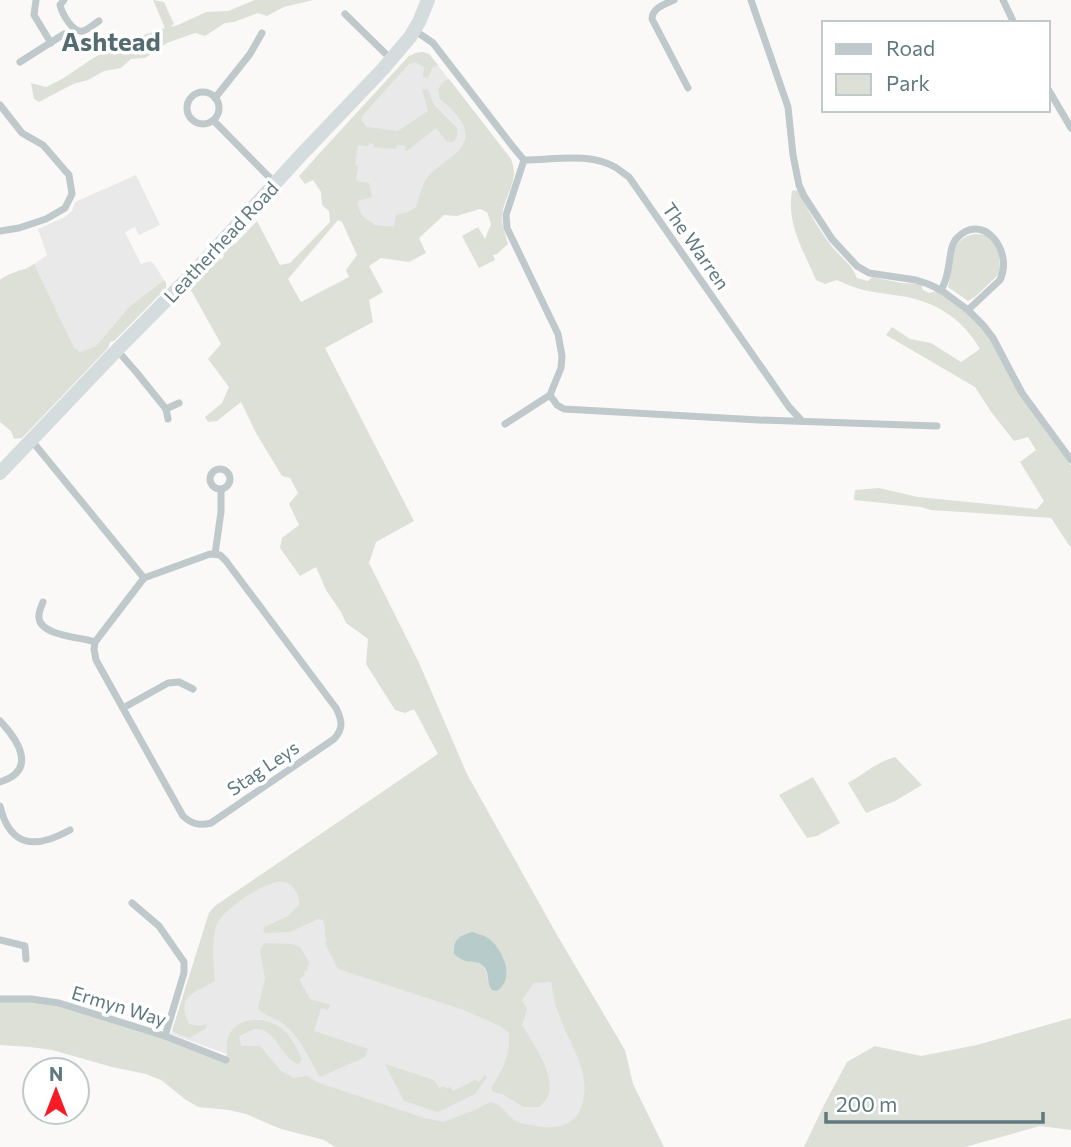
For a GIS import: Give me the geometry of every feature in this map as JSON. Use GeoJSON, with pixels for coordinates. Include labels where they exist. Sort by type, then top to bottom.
{"type":"FeatureCollection","features":[{"type":"Feature","properties":{"kind":"highway","name":"Leatherhead Road"},"geometry":{"type":"LineString","coordinates":[[0,473],[195,271],[391,60],[414,30],[428,0]]}},
{"type":"Feature","properties":{"kind":"street"},"geometry":{"type":"LineString","coordinates":[[36,0],[34,15],[51,43]]}},
{"type":"Feature","properties":{"kind":"street"},"geometry":{"type":"LineString","coordinates":[[64,0],[60,5],[61,10],[77,30],[83,31],[99,21]]}},
{"type":"Feature","properties":{"kind":"street"},"geometry":{"type":"LineString","coordinates":[[674,0],[659,7],[652,19],[688,88]]}},
{"type":"Feature","properties":{"kind":"street"},"geometry":{"type":"LineString","coordinates":[[751,0],[788,107],[799,185],[813,212],[832,239],[857,266],[869,273],[916,280],[941,289],[968,310],[993,338],[1022,393],[1071,460]]}},
{"type":"Feature","properties":{"kind":"street"},"geometry":{"type":"LineString","coordinates":[[1003,0],[1013,21]]}},
{"type":"Feature","properties":{"kind":"street"},"geometry":{"type":"LineString","coordinates":[[345,14],[391,60]]}},
{"type":"Feature","properties":{"kind":"street"},"geometry":{"type":"LineString","coordinates":[[414,30],[433,43],[524,160],[506,215],[507,228],[558,334],[561,368],[550,395],[505,424]]}},
{"type":"Feature","properties":{"kind":"street"},"geometry":{"type":"LineString","coordinates":[[215,98],[250,54],[262,33]]}},
{"type":"Feature","properties":{"kind":"street"},"geometry":{"type":"LineString","coordinates":[[20,62],[64,34]]}},
{"type":"Feature","properties":{"kind":"street"},"geometry":{"type":"LineString","coordinates":[[1050,92],[1071,128]]}},
{"type":"Feature","properties":{"kind":"street"},"geometry":{"type":"LineString","coordinates":[[208,93],[215,98],[219,105],[214,121],[198,124],[191,119],[187,112],[187,103],[192,96],[208,93]]}},
{"type":"Feature","properties":{"kind":"street"},"geometry":{"type":"LineString","coordinates":[[0,105],[22,133],[43,145],[69,175],[72,194],[65,208],[46,219],[0,231]]}},
{"type":"Feature","properties":{"kind":"street"},"geometry":{"type":"LineString","coordinates":[[214,121],[276,184]]}},
{"type":"Feature","properties":{"kind":"street","name":"The Warren"},"geometry":{"type":"LineString","coordinates":[[524,160],[582,158],[602,161],[629,177],[789,407],[802,421]]}},
{"type":"Feature","properties":{"kind":"street"},"geometry":{"type":"LineString","coordinates":[[941,289],[948,275],[951,247],[955,240],[969,231],[985,231],[991,234],[1002,249],[1003,274],[968,310]]}},
{"type":"Feature","properties":{"kind":"street"},"geometry":{"type":"LineString","coordinates":[[117,350],[166,409],[168,419]]}},
{"type":"Feature","properties":{"kind":"street"},"geometry":{"type":"LineString","coordinates":[[550,395],[564,410],[759,421],[937,426]]}},
{"type":"Feature","properties":{"kind":"street"},"geometry":{"type":"LineString","coordinates":[[166,409],[180,403]]}},
{"type":"Feature","properties":{"kind":"street"},"geometry":{"type":"LineString","coordinates":[[32,441],[144,578]]}},
{"type":"Feature","properties":{"kind":"street"},"geometry":{"type":"LineString","coordinates":[[43,601],[38,615],[46,630],[95,642],[144,578],[205,555],[215,554],[221,512],[221,489]]}},
{"type":"Feature","properties":{"kind":"street","name":"Stag Leys"},"geometry":{"type":"LineString","coordinates":[[95,642],[96,660],[183,816],[193,824],[211,822],[334,738],[342,727],[336,708],[226,561],[215,554]]}},
{"type":"Feature","properties":{"kind":"street"},"geometry":{"type":"LineString","coordinates":[[123,708],[168,683],[179,682],[193,689]]}},
{"type":"Feature","properties":{"kind":"street"},"geometry":{"type":"LineString","coordinates":[[0,721],[17,741],[21,765],[17,772],[0,782]]}},
{"type":"Feature","properties":{"kind":"street"},"geometry":{"type":"LineString","coordinates":[[0,806],[6,825],[14,835],[23,840],[41,842],[70,830]]}},
{"type":"Feature","properties":{"kind":"street"},"geometry":{"type":"LineString","coordinates":[[132,903],[159,926],[184,962],[184,973],[165,1036]]}},
{"type":"Feature","properties":{"kind":"street"},"geometry":{"type":"LineString","coordinates":[[0,940],[25,946],[26,959]]}},
{"type":"Feature","properties":{"kind":"street","name":"Ermyn Way"},"geometry":{"type":"LineString","coordinates":[[0,999],[52,1002],[165,1036],[226,1060]]}},
{"type":"Feature","properties":{"kind":"shaded area"},"geometry":{"type":"Polygon","coordinates":[[[423,52],[429,54],[511,159],[369,266],[314,159],[409,56],[423,52]]]}},
{"type":"Feature","properties":{"kind":"shaded area"},"geometry":{"type":"Polygon","coordinates":[[[136,175],[160,225],[139,235],[135,227],[125,232],[141,264],[150,261],[164,280],[129,307],[96,346],[80,352],[70,368],[0,280],[27,269],[47,255],[38,229],[65,217],[72,211],[75,202],[136,175]]]}},
{"type":"Feature","properties":{"kind":"shaded area"},"geometry":{"type":"Polygon","coordinates":[[[438,754],[646,1147],[420,1123],[171,1034],[209,913],[215,906],[438,754]]]}},
{"type":"Feature","properties":{"kind":"shaded area"},"geometry":{"type":"Polygon","coordinates":[[[472,932],[488,938],[502,956],[506,979],[497,991],[490,987],[483,965],[463,960],[454,954],[458,939],[472,932]]]}},
{"type":"Feature","properties":{"kind":"green space"},"geometry":{"type":"Polygon","coordinates":[[[153,0],[164,2],[174,24],[170,27],[206,12],[228,11],[255,0],[313,0],[284,7],[267,16],[258,13],[225,23],[205,36],[195,33],[167,43],[145,58],[131,59],[121,68],[104,71],[88,80],[73,84],[39,102],[34,99],[31,83],[46,87],[95,57],[134,38],[165,28],[153,0]]]}},
{"type":"Feature","properties":{"kind":"green space"},"geometry":{"type":"Polygon","coordinates":[[[423,52],[429,54],[438,65],[432,68],[428,78],[423,77],[424,67],[415,62],[409,64],[361,117],[362,121],[367,127],[398,131],[428,111],[422,89],[428,90],[434,105],[457,128],[457,137],[453,142],[447,142],[436,128],[407,151],[406,146],[397,145],[396,149],[373,147],[374,144],[369,143],[368,146],[358,145],[356,181],[369,183],[372,197],[358,201],[364,217],[374,225],[394,227],[396,215],[416,207],[428,177],[461,148],[465,140],[463,125],[440,99],[438,89],[449,79],[511,159],[514,174],[502,215],[508,244],[493,255],[495,260],[479,268],[462,236],[478,227],[485,239],[491,224],[487,212],[480,209],[457,216],[444,215],[419,238],[426,253],[409,262],[381,258],[369,266],[383,292],[369,300],[373,322],[325,348],[414,521],[376,542],[369,563],[420,665],[467,774],[625,1050],[633,1084],[664,1147],[335,1147],[324,1140],[281,1129],[246,1114],[198,1107],[161,1080],[91,1061],[91,1056],[73,1056],[52,1050],[0,1045],[0,1001],[43,1001],[169,1040],[220,1060],[227,1055],[228,1038],[234,1027],[247,1021],[261,1020],[275,1024],[285,1031],[302,1060],[298,1064],[292,1061],[274,1038],[262,1030],[255,1029],[239,1036],[241,1046],[260,1046],[281,1071],[294,1078],[308,1076],[316,1082],[421,1117],[443,1122],[490,1102],[498,1105],[518,1122],[549,1127],[567,1124],[579,1112],[584,1098],[583,1072],[557,1009],[551,982],[534,983],[522,1000],[527,1009],[522,1025],[541,1058],[550,1085],[548,1095],[540,1107],[524,1107],[502,1094],[493,1092],[491,1088],[507,1056],[509,1033],[500,1026],[464,1010],[338,969],[325,943],[323,920],[318,919],[290,932],[265,933],[263,928],[288,916],[299,905],[294,888],[282,882],[270,884],[252,893],[233,906],[220,920],[214,939],[215,981],[189,996],[184,1007],[189,1024],[207,1024],[205,1029],[189,1038],[172,1031],[209,913],[215,906],[438,754],[414,709],[405,713],[395,710],[366,664],[368,639],[346,623],[316,567],[300,576],[280,548],[282,538],[299,525],[289,504],[298,493],[290,478],[282,476],[241,402],[217,421],[208,422],[205,417],[222,403],[229,387],[208,359],[221,344],[192,292],[186,287],[218,256],[221,260],[224,256],[220,250],[230,240],[235,244],[257,221],[280,265],[290,263],[330,222],[329,211],[322,205],[321,192],[313,180],[305,184],[299,176],[409,56],[423,52]],[[338,220],[288,279],[301,302],[349,277],[346,270],[357,255],[342,222],[338,220]],[[496,946],[461,960],[481,965],[486,972],[488,984],[505,959],[496,946]]]}},
{"type":"Feature","properties":{"kind":"green space"},"geometry":{"type":"Polygon","coordinates":[[[798,190],[823,234],[850,265],[857,278],[868,281],[872,277],[921,284],[923,290],[929,293],[937,291],[968,313],[986,333],[1021,397],[1071,466],[1071,548],[1051,518],[931,510],[854,500],[855,490],[879,488],[918,497],[1037,509],[1044,501],[1020,462],[1036,450],[1028,437],[1014,441],[975,387],[886,335],[892,327],[910,339],[931,343],[961,362],[980,349],[973,338],[947,313],[925,302],[861,289],[837,280],[825,284],[816,280],[794,226],[792,191],[798,190]]]}},
{"type":"Feature","properties":{"kind":"green space"},"geometry":{"type":"Polygon","coordinates":[[[987,235],[999,248],[1000,273],[968,301],[948,287],[956,246],[967,236],[987,235]]]}},
{"type":"Feature","properties":{"kind":"green space"},"geometry":{"type":"Polygon","coordinates":[[[34,264],[74,348],[80,352],[96,346],[129,307],[164,280],[166,288],[110,342],[108,348],[22,438],[14,439],[11,431],[0,422],[0,280],[34,264]]]}},
{"type":"Feature","properties":{"kind":"green space"},"geometry":{"type":"Polygon","coordinates":[[[895,757],[922,785],[895,801],[866,813],[848,783],[876,765],[895,757]]]}},
{"type":"Feature","properties":{"kind":"green space"},"geometry":{"type":"Polygon","coordinates":[[[813,777],[840,823],[817,836],[807,838],[779,795],[813,777]]]}},
{"type":"Feature","properties":{"kind":"green space"},"geometry":{"type":"Polygon","coordinates":[[[264,943],[300,947],[310,964],[304,972],[305,975],[299,979],[310,999],[330,1005],[328,1010],[321,1008],[314,1031],[368,1049],[365,1057],[320,1077],[291,1031],[258,1008],[265,979],[260,950],[264,943]]]}},
{"type":"Feature","properties":{"kind":"green space"},"geometry":{"type":"Polygon","coordinates":[[[1071,1018],[1071,1130],[1040,1126],[965,1147],[804,1147],[847,1062],[875,1046],[921,1056],[977,1045],[1071,1018]]]}},
{"type":"Feature","properties":{"kind":"green space"},"geometry":{"type":"Polygon","coordinates":[[[385,1064],[434,1080],[439,1088],[450,1087],[453,1091],[475,1080],[479,1082],[485,1075],[487,1077],[475,1094],[438,1112],[404,1101],[385,1064]]]}},
{"type":"Feature","properties":{"kind":"district","name":"Ashtead"},"geometry":{"type":"Point","coordinates":[111,42]}}]}
